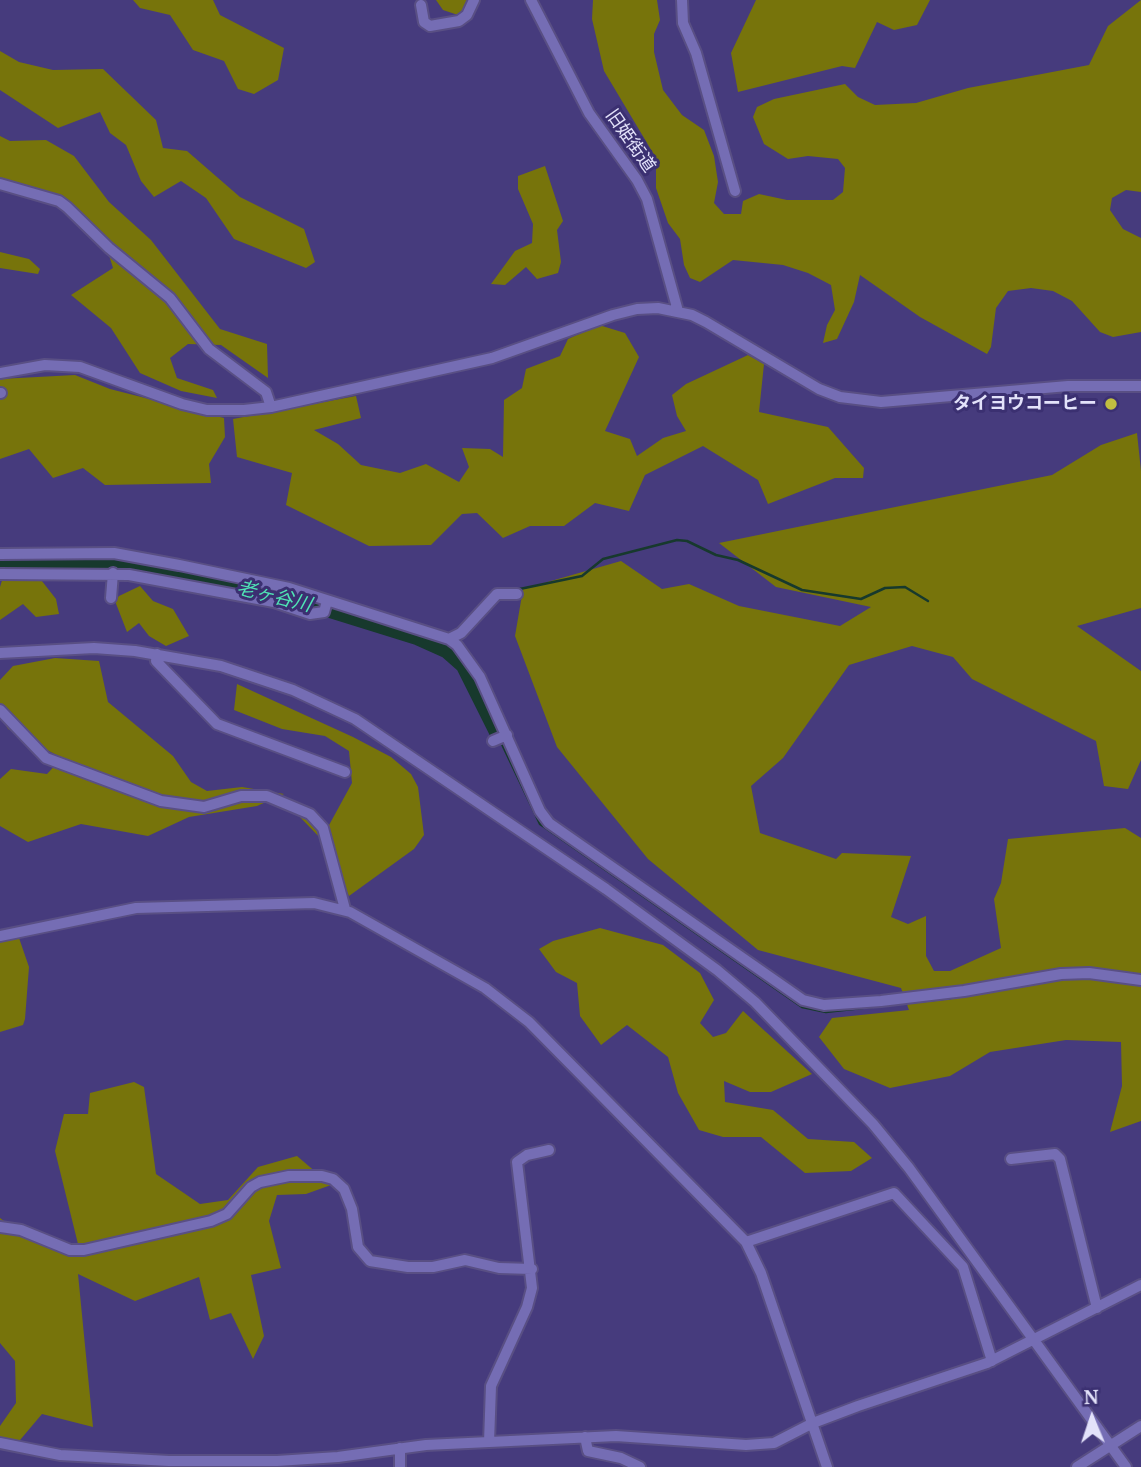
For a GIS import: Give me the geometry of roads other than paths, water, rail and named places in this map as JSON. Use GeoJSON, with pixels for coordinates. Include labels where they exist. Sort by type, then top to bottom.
{"type":"FeatureCollection","features":[{"type":"Feature","properties":{"kind":"street"},"geometry":{"type":"LineString","coordinates":[[421,5],[424,22],[430,26],[459,21],[467,15],[474,0]]}},
{"type":"Feature","properties":{"kind":"street","name":"旧姫街道"},"geometry":{"type":"LineString","coordinates":[[531,0],[589,113],[637,180],[647,199],[678,311]]}},
{"type":"Feature","properties":{"kind":"street"},"geometry":{"type":"LineString","coordinates":[[682,0],[683,23],[696,52],[735,191]]}},
{"type":"Feature","properties":{"kind":"street"},"geometry":{"type":"LineString","coordinates":[[0,184],[59,201],[67,207],[109,248],[170,298],[209,349],[266,392],[271,407]]}},
{"type":"Feature","properties":{"kind":"street"},"geometry":{"type":"LineString","coordinates":[[0,373],[45,365],[80,367],[207,410],[271,407],[492,358],[637,309],[678,311],[717,328],[807,383],[841,397],[892,401],[1068,386],[1141,386]]}},
{"type":"Feature","properties":{"kind":"street"},"geometry":{"type":"LineString","coordinates":[[0,554],[114,554],[289,588],[453,642],[480,677],[540,811],[549,823],[755,1002],[824,1070],[909,1168],[1126,1467]]}},
{"type":"Feature","properties":{"kind":"street"},"geometry":{"type":"LineString","coordinates":[[0,574],[113,573],[274,602],[321,614],[327,601]]}},
{"type":"Feature","properties":{"kind":"street"},"geometry":{"type":"LineString","coordinates":[[111,598],[113,573]]}},
{"type":"Feature","properties":{"kind":"street"},"geometry":{"type":"LineString","coordinates":[[453,642],[497,594],[517,594]]}},
{"type":"Feature","properties":{"kind":"street"},"geometry":{"type":"LineString","coordinates":[[0,653],[94,648],[157,654],[233,670],[293,690],[355,719],[811,1003],[881,1001],[1089,972],[1141,980]]}},
{"type":"Feature","properties":{"kind":"street"},"geometry":{"type":"LineString","coordinates":[[157,654],[156,661],[217,724],[345,772]]}},
{"type":"Feature","properties":{"kind":"street"},"geometry":{"type":"LineString","coordinates":[[0,710],[46,758],[161,801],[204,807],[241,796],[267,796],[310,814],[323,828],[345,909]]}},
{"type":"Feature","properties":{"kind":"street"},"geometry":{"type":"LineString","coordinates":[[493,741],[507,735]]}},
{"type":"Feature","properties":{"kind":"street"},"geometry":{"type":"LineString","coordinates":[[0,936],[51,924],[159,906],[314,903],[345,909],[446,965],[514,1008],[746,1242],[758,1266],[827,1467]]}},
{"type":"Feature","properties":{"kind":"street"},"geometry":{"type":"LineString","coordinates":[[489,1442],[491,1386],[527,1307],[532,1288],[532,1269],[517,1162],[527,1154],[548,1150]]}},
{"type":"Feature","properties":{"kind":"street"},"geometry":{"type":"LineString","coordinates":[[1011,1159],[1055,1154],[1060,1159],[1097,1308]]}},
{"type":"Feature","properties":{"kind":"street"},"geometry":{"type":"LineString","coordinates":[[0,1227],[21,1230],[70,1250],[85,1250],[212,1221],[227,1214],[251,1187],[260,1182],[289,1176],[321,1176],[344,1189],[352,1209],[358,1247],[370,1261],[408,1267],[465,1260],[499,1268],[532,1269]]}},
{"type":"Feature","properties":{"kind":"street"},"geometry":{"type":"LineString","coordinates":[[746,1242],[894,1192],[962,1267],[992,1360]]}},
{"type":"Feature","properties":{"kind":"street"},"geometry":{"type":"LineString","coordinates":[[0,1443],[97,1459],[276,1464],[400,1448],[586,1437],[616,1436],[755,1445],[775,1443],[813,1423],[992,1360],[1141,1285]]}},
{"type":"Feature","properties":{"kind":"street"},"geometry":{"type":"LineString","coordinates":[[1077,1467],[1141,1426]]}},
{"type":"Feature","properties":{"kind":"street"},"geometry":{"type":"LineString","coordinates":[[586,1437],[588,1451],[621,1458],[640,1467]]}},
{"type":"Feature","properties":{"kind":"street"},"geometry":{"type":"LineString","coordinates":[[400,1448],[400,1467]]}},
{"type":"Feature","properties":{"kind":"waterway"},"geometry":{"type":"LineString","coordinates":[[515,590],[582,576],[603,559],[677,540],[687,541],[716,555],[738,560],[802,590],[861,599],[885,588],[905,587],[928,601]]}},
{"type":"Feature","properties":{"kind":"waterway","name":"老ヶ谷川"},"geometry":{"type":"LineString","coordinates":[[0,563],[89,562],[178,575],[282,596],[417,638],[446,651],[463,666],[496,732]]}},
{"type":"Feature","properties":{"kind":"waterway"},"geometry":{"type":"LineString","coordinates":[[446,651],[453,645]]}},
{"type":"Feature","properties":{"kind":"waterway"},"geometry":{"type":"LineString","coordinates":[[501,742],[540,824],[802,1007],[826,1012],[951,998]]}},
{"type":"Feature","properties":{"kind":"place","name":"タイヨウコーヒー"},"geometry":{"type":"Point","coordinates":[1111,404]}}]}
